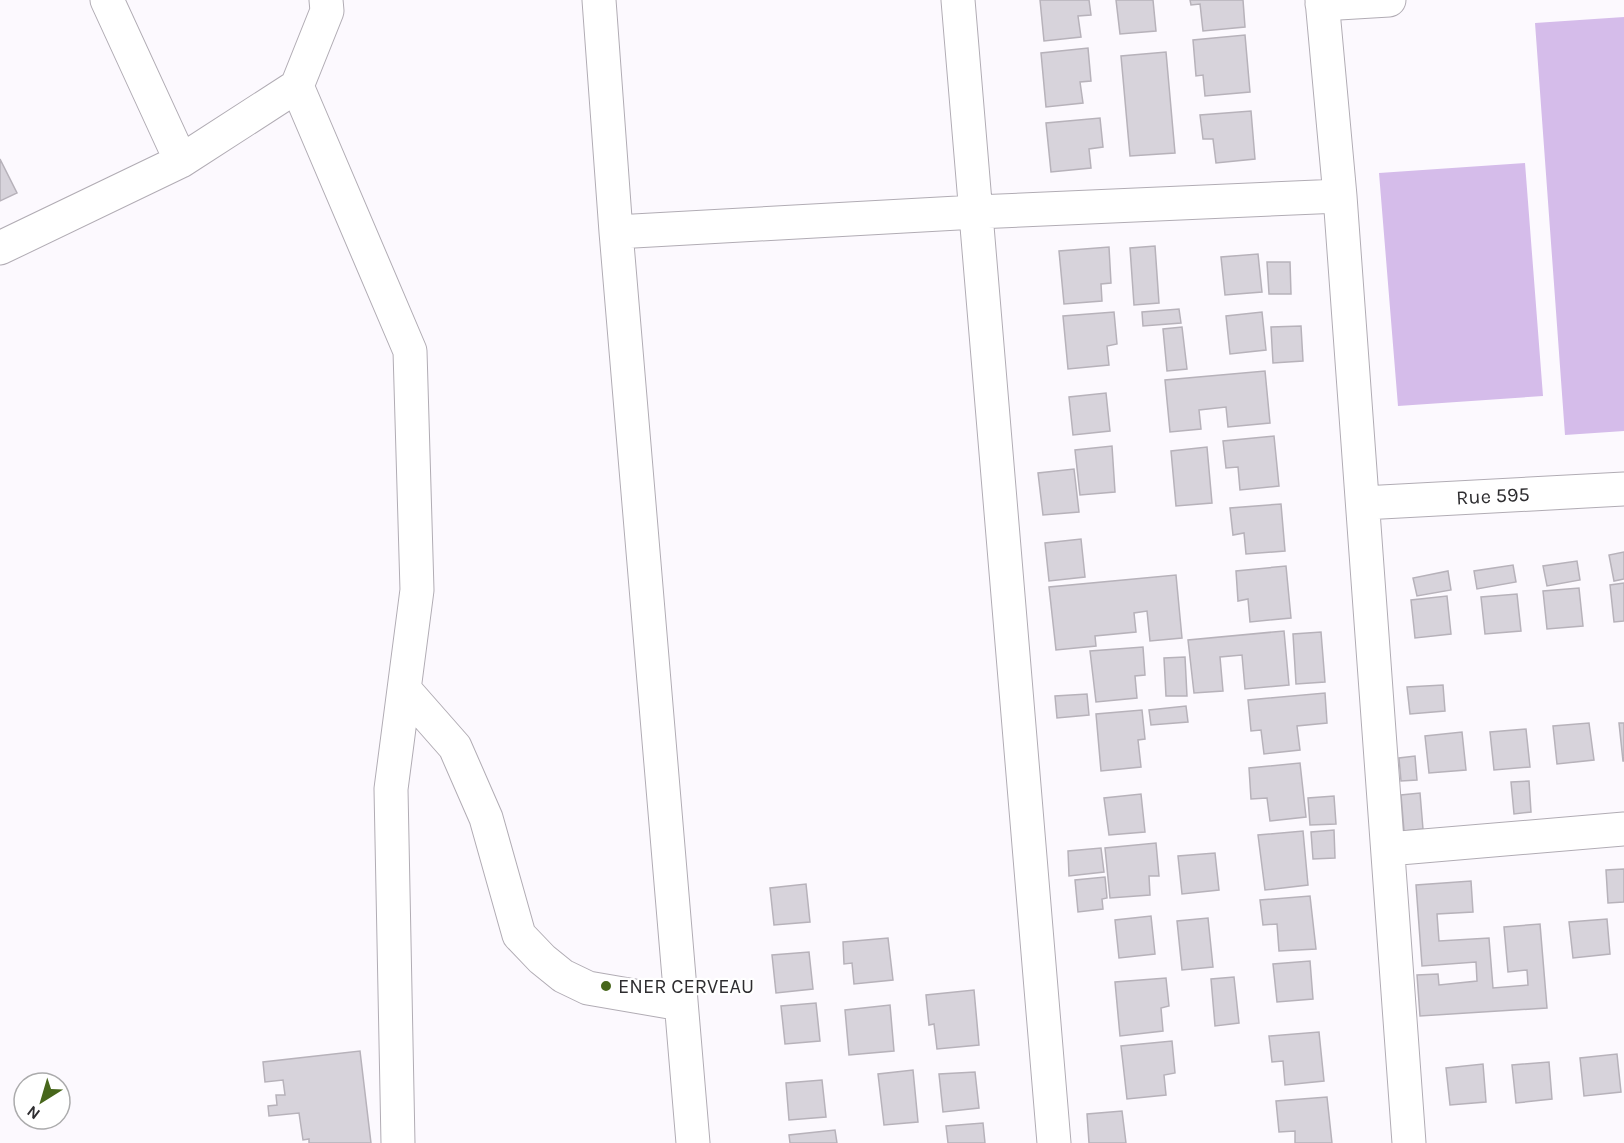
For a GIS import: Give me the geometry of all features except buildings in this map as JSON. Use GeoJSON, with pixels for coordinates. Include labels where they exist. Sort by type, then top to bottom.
{"type":"FeatureCollection","features":[{"type":"Feature","properties":{"kind":"street"},"geometry":{"type":"LineString","coordinates":[[107,0],[181,161]]}},
{"type":"Feature","properties":{"kind":"street"},"geometry":{"type":"LineString","coordinates":[[0,248],[181,161],[297,86],[327,11],[326,0]]}},
{"type":"Feature","properties":{"kind":"street"},"geometry":{"type":"LineString","coordinates":[[599,0],[616,232],[693,1143]]}},
{"type":"Feature","properties":{"kind":"street"},"geometry":{"type":"LineString","coordinates":[[958,0],[1054,1143]]}},
{"type":"Feature","properties":{"kind":"street"},"geometry":{"type":"LineString","coordinates":[[1389,0],[1322,2],[1340,196],[1409,1143]]}},
{"type":"Feature","properties":{"kind":"street"},"geometry":{"type":"LineString","coordinates":[[297,86],[410,351],[417,590],[391,789],[399,1143]]}},
{"type":"Feature","properties":{"kind":"street"},"geometry":{"type":"LineString","coordinates":[[616,232],[976,212],[1340,196]]}},
{"type":"Feature","properties":{"kind":"street","name":"Rue 595"},"geometry":{"type":"LineString","coordinates":[[1363,503],[1624,489]]}},
{"type":"Feature","properties":{"kind":"street"},"geometry":{"type":"LineString","coordinates":[[404,689],[455,747],[486,818],[519,935],[542,959],[563,976],[588,988],[681,1004]]}},
{"type":"Feature","properties":{"kind":"street"},"geometry":{"type":"LineString","coordinates":[[1388,849],[1624,829]]}},
{"type":"Feature","properties":{"kind":"shaded area"},"geometry":{"type":"Polygon","coordinates":[[[1624,17],[1624,431],[1565,435],[1535,23],[1624,17]]]}},
{"type":"Feature","properties":{"kind":"shaded area"},"geometry":{"type":"Polygon","coordinates":[[[1525,163],[1543,396],[1398,406],[1379,173],[1525,163]]]}},
{"type":"Feature","properties":{"kind":"place","name":"ENER CERVEAU"},"geometry":{"type":"Point","coordinates":[606,986]}}]}
